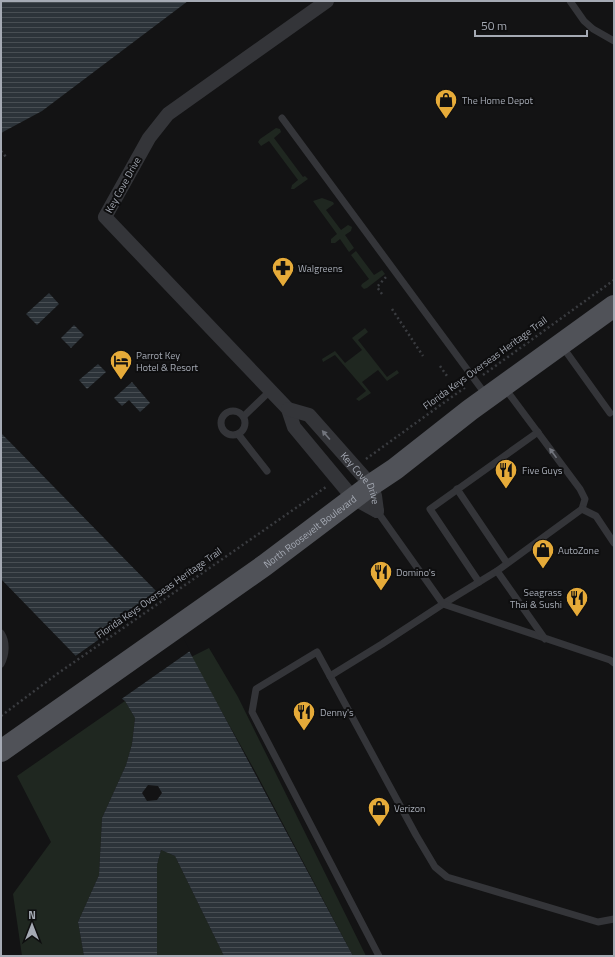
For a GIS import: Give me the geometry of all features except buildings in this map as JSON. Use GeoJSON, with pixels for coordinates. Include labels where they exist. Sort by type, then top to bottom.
{"type":"FeatureCollection","features":[{"type":"Feature","properties":{"kind":"main road","name":"North Roosevelt Boulevard"},"geometry":{"type":"LineString","coordinates":[[1,752],[265,565],[496,391],[614,306]]}},
{"type":"Feature","properties":{"kind":"street","name":"Key Cove Drive"},"geometry":{"type":"LineString","coordinates":[[327,1],[168,114],[149,138],[105,217],[288,409],[294,427],[353,498],[377,511]]}},
{"type":"Feature","properties":{"kind":"street","name":"Key Cove Drive"},"geometry":{"type":"LineString","coordinates":[[288,409],[309,415],[370,485],[375,496],[377,511]]}},
{"type":"Feature","properties":{"kind":"lane"},"geometry":{"type":"LineString","coordinates":[[570,1],[584,21],[593,29],[614,41]]}},
{"type":"Feature","properties":{"kind":"lane"},"geometry":{"type":"LineString","coordinates":[[282,118],[476,380],[496,391],[538,432],[580,489],[584,499],[582,509],[497,571],[442,604],[382,644],[330,676]]}},
{"type":"Feature","properties":{"kind":"lane"},"geometry":{"type":"LineString","coordinates":[[560,344],[610,413]]}},
{"type":"Feature","properties":{"kind":"lane"},"geometry":{"type":"LineString","coordinates":[[244,416],[270,391]]}},
{"type":"Feature","properties":{"kind":"lane"},"geometry":{"type":"LineString","coordinates":[[234,410],[244,416],[246,424],[238,434],[234,435],[226,433],[221,427],[221,418],[226,412],[234,410]]}},
{"type":"Feature","properties":{"kind":"lane"},"geometry":{"type":"LineString","coordinates":[[479,582],[430,509],[538,432]]}},
{"type":"Feature","properties":{"kind":"lane"},"geometry":{"type":"LineString","coordinates":[[238,434],[267,471]]}},
{"type":"Feature","properties":{"kind":"lane"},"geometry":{"type":"LineString","coordinates":[[457,489],[507,563]]}},
{"type":"Feature","properties":{"kind":"lane"},"geometry":{"type":"LineString","coordinates":[[582,509],[596,516],[614,543]]}},
{"type":"Feature","properties":{"kind":"lane"},"geometry":{"type":"LineString","coordinates":[[377,511],[442,604],[610,660],[614,663]]}},
{"type":"Feature","properties":{"kind":"lane"},"geometry":{"type":"LineString","coordinates":[[497,571],[545,639]]}},
{"type":"Feature","properties":{"kind":"lane"},"geometry":{"type":"LineString","coordinates":[[1,633],[6,647],[1,664]]}},
{"type":"Feature","properties":{"kind":"lane"},"geometry":{"type":"LineString","coordinates":[[379,956],[252,712],[256,689],[317,652],[416,835],[435,867],[447,877],[590,920],[598,922],[614,919]]}},
{"type":"Feature","properties":{"kind":"path"},"geometry":{"type":"LineString","coordinates":[[1,151],[7,158]]}},
{"type":"Feature","properties":{"kind":"path"},"geometry":{"type":"LineString","coordinates":[[382,294],[377,287],[388,275]]}},
{"type":"Feature","properties":{"kind":"path","name":"Florida Keys Overseas Heritage Trail"},"geometry":{"type":"LineString","coordinates":[[365,459],[614,280]]}},
{"type":"Feature","properties":{"kind":"path"},"geometry":{"type":"LineString","coordinates":[[392,309],[423,356]]}},
{"type":"Feature","properties":{"kind":"path"},"geometry":{"type":"LineString","coordinates":[[440,366],[447,376]]}},
{"type":"Feature","properties":{"kind":"path","name":"Florida Keys Overseas Heritage Trail"},"geometry":{"type":"LineString","coordinates":[[1,716],[57,674],[328,486]]}},
{"type":"Feature","properties":{"kind":"shaded area"},"geometry":{"type":"Polygon","coordinates":[[[1,1],[188,1],[42,111],[1,133],[1,1]]]}},
{"type":"Feature","properties":{"kind":"shaded area"},"geometry":{"type":"Polygon","coordinates":[[[276,128],[280,129],[281,132],[274,138],[303,177],[305,176],[308,179],[294,189],[291,189],[292,185],[298,180],[269,141],[261,146],[258,142],[276,128]]]}},
{"type":"Feature","properties":{"kind":"shaded area"},"geometry":{"type":"Polygon","coordinates":[[[322,198],[333,202],[334,204],[326,210],[341,230],[348,225],[352,227],[351,231],[345,235],[354,248],[349,252],[340,239],[335,243],[331,243],[331,239],[337,234],[313,201],[322,198]]]}},
{"type":"Feature","properties":{"kind":"shaded area"},"geometry":{"type":"Polygon","coordinates":[[[356,251],[374,275],[382,270],[385,274],[364,289],[361,286],[362,284],[369,279],[351,255],[356,251]]]}},
{"type":"Feature","properties":{"kind":"shaded area"},"geometry":{"type":"Polygon","coordinates":[[[49,293],[59,304],[37,325],[26,314],[49,293]]]}},
{"type":"Feature","properties":{"kind":"shaded area"},"geometry":{"type":"Polygon","coordinates":[[[74,325],[84,335],[71,348],[61,338],[74,325]]]}},
{"type":"Feature","properties":{"kind":"shaded area"},"geometry":{"type":"Polygon","coordinates":[[[365,328],[368,332],[358,340],[387,377],[397,370],[399,373],[387,381],[378,370],[362,382],[371,393],[359,401],[356,399],[366,391],[335,355],[323,362],[322,359],[335,351],[345,363],[362,350],[352,338],[365,328]]]}},
{"type":"Feature","properties":{"kind":"shaded area"},"geometry":{"type":"Polygon","coordinates":[[[98,364],[106,372],[87,389],[79,380],[98,364]]]}},
{"type":"Feature","properties":{"kind":"shaded area"},"geometry":{"type":"Polygon","coordinates":[[[132,382],[150,403],[140,412],[129,400],[122,406],[114,398],[132,382]]]}},
{"type":"Feature","properties":{"kind":"shaded area"},"geometry":{"type":"Polygon","coordinates":[[[1,433],[158,593],[353,956],[224,956],[175,856],[161,850],[157,865],[157,956],[84,956],[78,922],[99,875],[102,818],[126,765],[132,744],[135,718],[125,701],[105,686],[1,579],[1,433]],[[148,785],[142,793],[147,801],[157,800],[162,793],[158,786],[148,785]]]}},
{"type":"Feature","properties":{"kind":"shaded area"},"geometry":{"type":"Polygon","coordinates":[[[209,648],[238,697],[366,956],[353,956],[255,771],[191,657],[209,648]]]}},
{"type":"Feature","properties":{"kind":"shaded area"},"geometry":{"type":"Polygon","coordinates":[[[125,701],[135,718],[132,744],[126,765],[102,818],[99,875],[78,922],[84,956],[22,956],[13,894],[51,842],[17,776],[125,701]]]}},
{"type":"Feature","properties":{"kind":"shaded area"},"geometry":{"type":"Polygon","coordinates":[[[161,850],[175,856],[224,956],[157,956],[157,865],[161,850]]]}},
{"type":"Feature","properties":{"kind":"pier"},"geometry":{"type":"Polygon","coordinates":[[[162,595],[190,651],[120,700],[104,688],[74,657],[162,595]]]}},
{"type":"Feature","properties":{"kind":"place","name":"The Home Depot"},"geometry":{"type":"Point","coordinates":[446,120]}},
{"type":"Feature","properties":{"kind":"place","name":"Walgreens"},"geometry":{"type":"Point","coordinates":[283,288]}},
{"type":"Feature","properties":{"kind":"place","name":"Parrot Key Hotel & Resort"},"geometry":{"type":"Point","coordinates":[121,380]}},
{"type":"Feature","properties":{"kind":"place","name":"Five Guys"},"geometry":{"type":"Point","coordinates":[506,490]}},
{"type":"Feature","properties":{"kind":"place","name":"AutoZone"},"geometry":{"type":"Point","coordinates":[543,570]}},
{"type":"Feature","properties":{"kind":"place","name":"Domino's"},"geometry":{"type":"Point","coordinates":[381,592]}},
{"type":"Feature","properties":{"kind":"place","name":"Seagrass Thai & Sushi"},"geometry":{"type":"Point","coordinates":[577,618]}},
{"type":"Feature","properties":{"kind":"place","name":"Denny's"},"geometry":{"type":"Point","coordinates":[304,732]}},
{"type":"Feature","properties":{"kind":"place","name":"Verizon"},"geometry":{"type":"Point","coordinates":[379,828]}}]}
